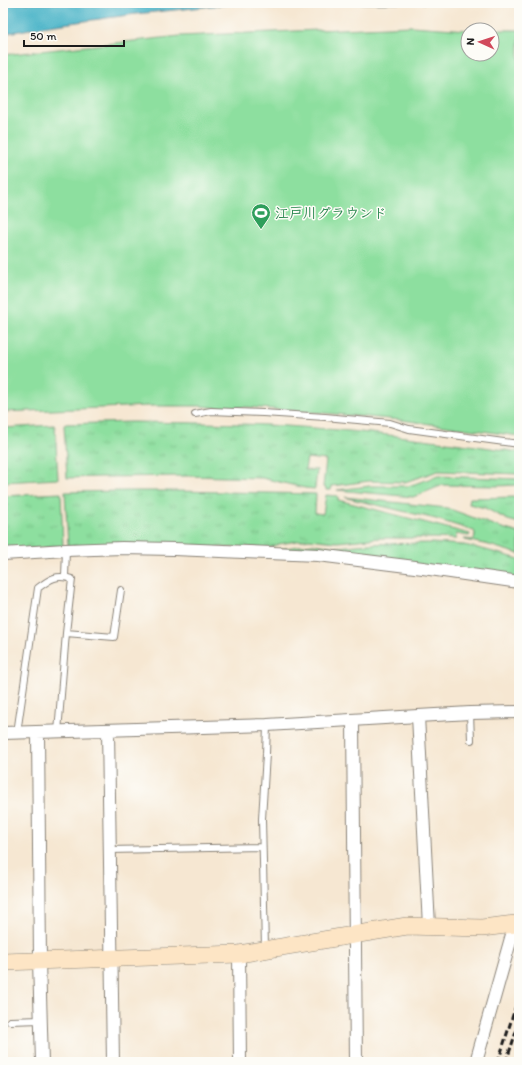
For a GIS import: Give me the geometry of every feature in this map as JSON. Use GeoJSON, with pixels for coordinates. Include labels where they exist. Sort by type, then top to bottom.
{"type":"FeatureCollection","features":[{"type":"Feature","properties":{"kind":"street"},"geometry":{"type":"LineString","coordinates":[[3,554],[122,548],[318,555],[519,582]]}},
{"type":"Feature","properties":{"kind":"street"},"geometry":{"type":"LineString","coordinates":[[3,733],[267,725],[470,713],[519,712]]}},
{"type":"Feature","properties":{"kind":"street"},"geometry":{"type":"LineString","coordinates":[[418,716],[429,926]]}},
{"type":"Feature","properties":{"kind":"street"},"geometry":{"type":"LineString","coordinates":[[353,720],[356,1062]]}},
{"type":"Feature","properties":{"kind":"street"},"geometry":{"type":"LineString","coordinates":[[108,730],[113,1062]]}},
{"type":"Feature","properties":{"kind":"street"},"geometry":{"type":"LineString","coordinates":[[38,732],[42,1062]]}},
{"type":"Feature","properties":{"kind":"street"},"geometry":{"type":"LineString","coordinates":[[3,962],[239,954],[407,926],[482,928],[517,922],[476,1062]]}},
{"type":"Feature","properties":{"kind":"street"},"geometry":{"type":"LineString","coordinates":[[239,954],[240,1062]]}},
{"type":"Feature","properties":{"kind":"lane"},"geometry":{"type":"LineString","coordinates":[[195,414],[211,411],[263,413],[390,423],[409,429],[519,444]]}},
{"type":"Feature","properties":{"kind":"lane"},"geometry":{"type":"LineString","coordinates":[[66,550],[66,577]]}},
{"type":"Feature","properties":{"kind":"lane"},"geometry":{"type":"LineString","coordinates":[[17,733],[38,588],[50,579],[56,577],[66,577],[72,579],[58,732]]}},
{"type":"Feature","properties":{"kind":"lane"},"geometry":{"type":"LineString","coordinates":[[66,633],[114,637],[121,590]]}},
{"type":"Feature","properties":{"kind":"lane"},"geometry":{"type":"LineString","coordinates":[[470,713],[471,740]]}},
{"type":"Feature","properties":{"kind":"lane"},"geometry":{"type":"LineString","coordinates":[[265,950],[262,819],[267,725]]}},
{"type":"Feature","properties":{"kind":"lane"},"geometry":{"type":"LineString","coordinates":[[109,850],[262,847]]}},
{"type":"Feature","properties":{"kind":"lane"},"geometry":{"type":"LineString","coordinates":[[10,1021],[41,1020]]}},
{"type":"Feature","properties":{"kind":"green space","name":"江戸川グラウンド"},"geometry":{"type":"Polygon","coordinates":[[[411,26],[460,29],[460,62],[500,62],[500,30],[519,30],[519,436],[401,420],[247,407],[219,408],[201,406],[149,406],[3,412],[3,55],[180,36],[411,26]]]}},
{"type":"Feature","properties":{"kind":"green space"},"geometry":{"type":"Polygon","coordinates":[[[131,422],[302,427],[374,433],[471,445],[519,452],[519,474],[438,471],[405,482],[369,481],[332,486],[331,490],[326,490],[326,488],[323,487],[326,460],[307,458],[305,470],[317,470],[315,489],[262,478],[188,476],[67,478],[64,425],[131,422]]]}},
{"type":"Feature","properties":{"kind":"green space"},"geometry":{"type":"Polygon","coordinates":[[[54,425],[58,479],[3,482],[3,428],[54,425]]]}},
{"type":"Feature","properties":{"kind":"green space"},"geometry":{"type":"Polygon","coordinates":[[[438,476],[519,479],[519,485],[443,485],[413,497],[337,490],[370,486],[408,486],[438,476]]]}},
{"type":"Feature","properties":{"kind":"green space"},"geometry":{"type":"Polygon","coordinates":[[[127,491],[316,494],[315,513],[323,514],[326,495],[338,496],[338,500],[470,534],[469,536],[456,534],[456,539],[380,538],[337,542],[309,539],[279,544],[269,548],[68,546],[65,492],[127,491]]]}},
{"type":"Feature","properties":{"kind":"green space"},"geometry":{"type":"Polygon","coordinates":[[[61,493],[63,546],[3,551],[3,496],[61,493]]]}},
{"type":"Feature","properties":{"kind":"green space"},"geometry":{"type":"Polygon","coordinates":[[[345,497],[447,508],[519,533],[519,554],[464,539],[474,540],[474,531],[436,519],[345,497]]]}},
{"type":"Feature","properties":{"kind":"green space"},"geometry":{"type":"Polygon","coordinates":[[[519,497],[519,523],[508,520],[485,508],[469,504],[470,498],[519,497]]]}},
{"type":"Feature","properties":{"kind":"green space"},"geometry":{"type":"Polygon","coordinates":[[[432,543],[464,545],[519,559],[519,578],[280,549],[312,544],[338,547],[367,544],[432,543]]]}},
{"type":"Feature","properties":{"kind":"water"},"geometry":{"type":"Polygon","coordinates":[[[3,3],[507,3],[233,4],[136,14],[41,27],[3,34],[3,3]]]}},
{"type":"Feature","properties":{"kind":"water"},"geometry":{"type":"Polygon","coordinates":[[[507,3],[519,3],[519,7],[507,3]]]}},
{"type":"Feature","properties":{"kind":"railway"},"geometry":{"type":"LineString","coordinates":[[498,1062],[519,996]]}},
{"type":"Feature","properties":{"kind":"railway"},"geometry":{"type":"LineString","coordinates":[[506,1062],[519,1023]]}},
{"type":"Feature","properties":{"kind":"place","name":"江戸川グラウンド"},"geometry":{"type":"Point","coordinates":[261,230]}}]}
